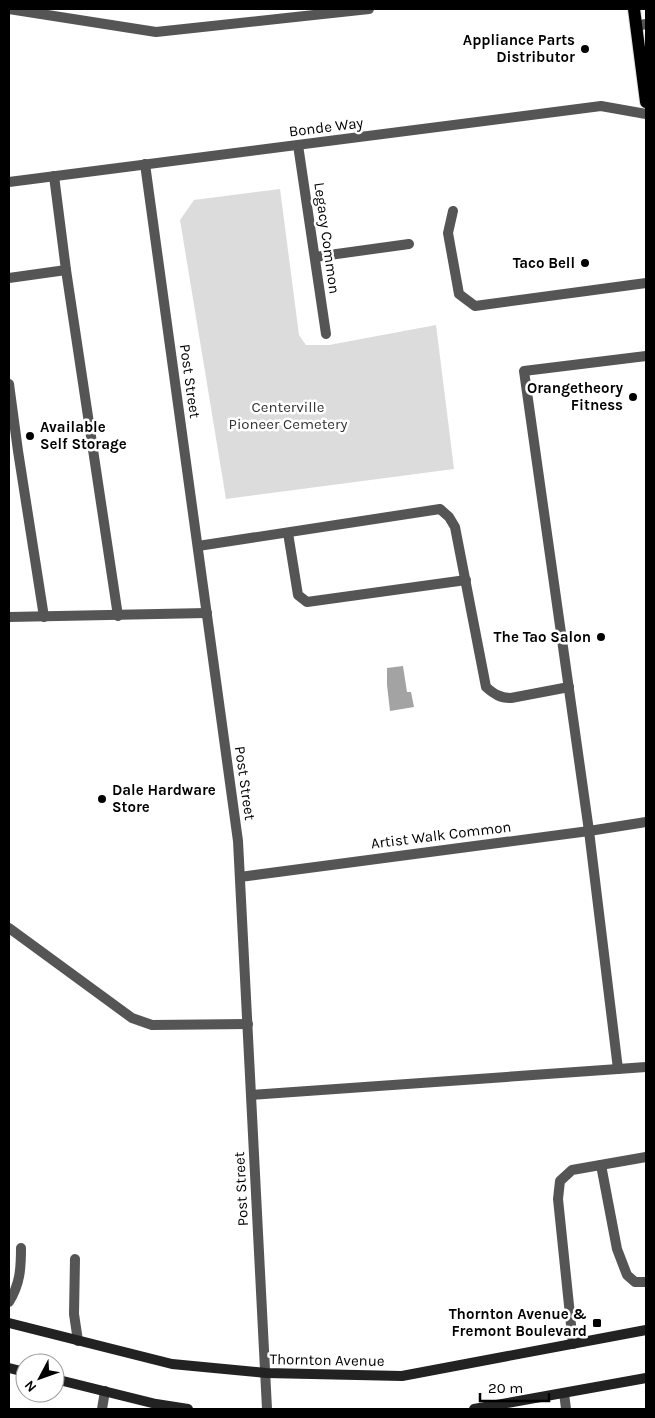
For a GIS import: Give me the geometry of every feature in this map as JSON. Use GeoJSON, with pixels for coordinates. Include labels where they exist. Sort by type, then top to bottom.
{"type":"FeatureCollection","features":[{"type":"Feature","properties":{"kind":"main road"},"geometry":{"type":"LineString","coordinates":[[634,9],[641,25],[646,102]]}},
{"type":"Feature","properties":{"kind":"street"},"geometry":{"type":"LineString","coordinates":[[9,9],[156,32],[369,9]]}},
{"type":"Feature","properties":{"kind":"street","name":"Bonde Way"},"geometry":{"type":"LineString","coordinates":[[9,182],[601,106],[646,114]]}},
{"type":"Feature","properties":{"kind":"street","name":"Legacy Common"},"geometry":{"type":"LineString","coordinates":[[298,145],[326,334]]}},
{"type":"Feature","properties":{"kind":"street","name":"Post Street"},"geometry":{"type":"LineString","coordinates":[[145,164],[238,840],[267,1409]]}},
{"type":"Feature","properties":{"kind":"street"},"geometry":{"type":"LineString","coordinates":[[54,176],[66,270],[118,616]]}},
{"type":"Feature","properties":{"kind":"street"},"geometry":{"type":"LineString","coordinates":[[453,211],[448,233],[459,294],[475,306],[646,283]]}},
{"type":"Feature","properties":{"kind":"street"},"geometry":{"type":"LineString","coordinates":[[315,257],[409,244]]}},
{"type":"Feature","properties":{"kind":"street"},"geometry":{"type":"LineString","coordinates":[[9,278],[66,270]]}},
{"type":"Feature","properties":{"kind":"street"},"geometry":{"type":"LineString","coordinates":[[618,1069],[589,831],[524,371],[646,356]]}},
{"type":"Feature","properties":{"kind":"street"},"geometry":{"type":"LineString","coordinates":[[9,384],[44,617]]}},
{"type":"Feature","properties":{"kind":"street"},"geometry":{"type":"LineString","coordinates":[[198,546],[440,509],[449,517],[455,527],[486,687],[502,698],[512,698],[568,687]]}},
{"type":"Feature","properties":{"kind":"street"},"geometry":{"type":"LineString","coordinates":[[288,532],[298,595],[307,602],[466,580]]}},
{"type":"Feature","properties":{"kind":"street"},"geometry":{"type":"LineString","coordinates":[[9,617],[207,613]]}},
{"type":"Feature","properties":{"kind":"street","name":"Artist Walk Common"},"geometry":{"type":"LineString","coordinates":[[240,877],[646,822]]}},
{"type":"Feature","properties":{"kind":"street"},"geometry":{"type":"LineString","coordinates":[[9,928],[132,1018],[152,1025],[248,1024]]}},
{"type":"Feature","properties":{"kind":"street"},"geometry":{"type":"LineString","coordinates":[[251,1096],[646,1067]]}},
{"type":"Feature","properties":{"kind":"street"},"geometry":{"type":"LineString","coordinates":[[573,1344],[558,1199],[560,1181],[572,1170],[646,1157]]}},
{"type":"Feature","properties":{"kind":"street"},"geometry":{"type":"LineString","coordinates":[[601,1165],[617,1249],[627,1275],[635,1282],[646,1282]]}},
{"type":"Feature","properties":{"kind":"street"},"geometry":{"type":"LineString","coordinates":[[9,1302],[17,1288],[21,1269],[21,1248]]}},
{"type":"Feature","properties":{"kind":"street"},"geometry":{"type":"LineString","coordinates":[[75,1259],[74,1314],[78,1341]]}},
{"type":"Feature","properties":{"kind":"street","name":"Thornton Avenue"},"geometry":{"type":"LineString","coordinates":[[9,1324],[172,1364],[266,1374],[402,1376],[646,1330]]}},
{"type":"Feature","properties":{"kind":"street"},"geometry":{"type":"LineString","coordinates":[[474,1409],[646,1378]]}},
{"type":"Feature","properties":{"kind":"street"},"geometry":{"type":"LineString","coordinates":[[65,1381],[156,1404],[188,1409]]}},
{"type":"Feature","properties":{"kind":"street"},"geometry":{"type":"LineString","coordinates":[[102,1409],[105,1391]]}},
{"type":"Feature","properties":{"kind":"street"},"geometry":{"type":"LineString","coordinates":[[564,1393],[566,1409]]}},
{"type":"Feature","properties":{"kind":"green space","name":"Centerville Pioneer Cemetery"},"geometry":{"type":"Polygon","coordinates":[[[280,189],[299,335],[306,345],[329,345],[436,325],[454,469],[226,499],[180,220],[194,200],[280,189]]]}},
{"type":"Feature","properties":{"kind":"shaded area"},"geometry":{"type":"Polygon","coordinates":[[[403,666],[407,692],[411,692],[414,707],[390,711],[387,668],[403,666]]]}},
{"type":"Feature","properties":{"kind":"place","name":"Appliance Parts Distributor"},"geometry":{"type":"Point","coordinates":[585,49]}},
{"type":"Feature","properties":{"kind":"place","name":"Taco Bell"},"geometry":{"type":"Point","coordinates":[585,263]}},
{"type":"Feature","properties":{"kind":"place","name":"Orangetheory Fitness"},"geometry":{"type":"Point","coordinates":[633,397]}},
{"type":"Feature","properties":{"kind":"place","name":"Available Self Storage"},"geometry":{"type":"Point","coordinates":[30,436]}},
{"type":"Feature","properties":{"kind":"place","name":"The Tao Salon"},"geometry":{"type":"Point","coordinates":[601,637]}},
{"type":"Feature","properties":{"kind":"place","name":"Dale Hardware Store"},"geometry":{"type":"Point","coordinates":[102,799]}},
{"type":"Feature","properties":{"kind":"place","name":"Thornton Avenue & Fremont Boulevard"},"geometry":{"type":"Point","coordinates":[597,1323]}}]}
